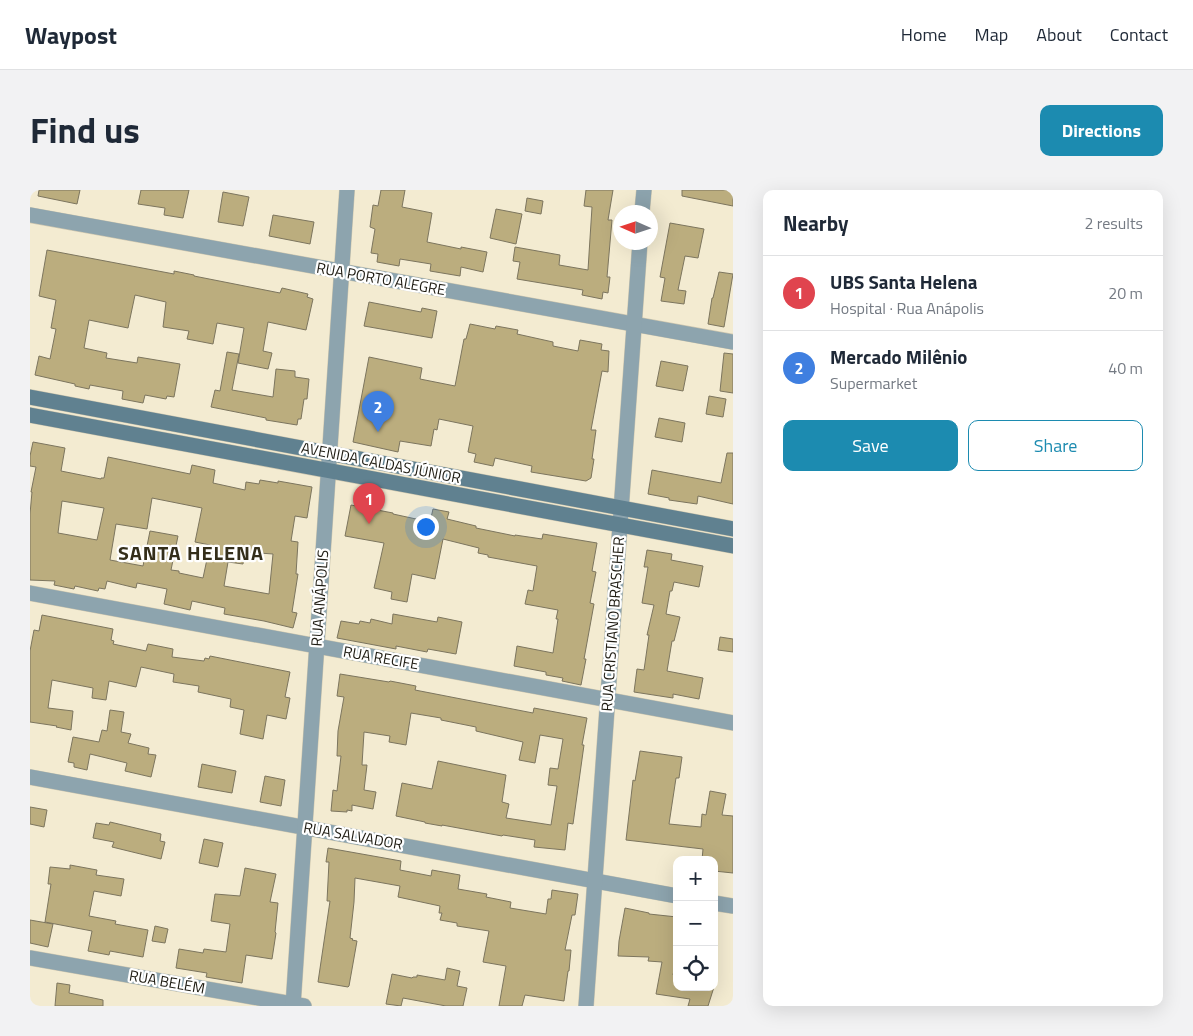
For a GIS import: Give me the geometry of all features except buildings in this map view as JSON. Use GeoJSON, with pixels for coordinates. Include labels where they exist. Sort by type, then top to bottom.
{"type":"FeatureCollection","features":[{"type":"Feature","properties":{"kind":"main road","name":"AVENIDA CALDAS JÚNIOR"},"geometry":{"type":"LineString","coordinates":[[30,397],[733,529]]}},
{"type":"Feature","properties":{"kind":"main road","name":"AVENIDA CALDAS JÚNIOR"},"geometry":{"type":"LineString","coordinates":[[30,415],[733,546]]}},
{"type":"Feature","properties":{"kind":"street","name":"RUA ANÁPOLIS"},"geometry":{"type":"LineString","coordinates":[[296,1005],[304,827],[347,190]]}},
{"type":"Feature","properties":{"kind":"street"},"geometry":{"type":"LineString","coordinates":[[643,205],[644,190]]}},
{"type":"Feature","properties":{"kind":"street","name":"RUA PORTO ALEGRE"},"geometry":{"type":"LineString","coordinates":[[30,215],[733,342]]}},
{"type":"Feature","properties":{"kind":"street","name":"RUA CRISTIANO BRASCHER"},"geometry":{"type":"LineString","coordinates":[[586,1006],[639,250]]}},
{"type":"Feature","properties":{"kind":"street","name":"RUA RECIFE"},"geometry":{"type":"LineString","coordinates":[[30,593],[733,723]]}},
{"type":"Feature","properties":{"kind":"street","name":"RUA SALVADOR"},"geometry":{"type":"LineString","coordinates":[[30,777],[673,895]]}},
{"type":"Feature","properties":{"kind":"street"},"geometry":{"type":"LineString","coordinates":[[718,904],[733,906]]}},
{"type":"Feature","properties":{"kind":"street","name":"RUA BELÉM"},"geometry":{"type":"LineString","coordinates":[[30,958],[296,1005]]}},
{"type":"Feature","properties":{"kind":"place","name":"Mercado Milênio"},"geometry":{"type":"Point","coordinates":[378,432]}},
{"type":"Feature","properties":{"kind":"place","name":"UBS Santa Helena"},"geometry":{"type":"Point","coordinates":[369,524]}},
{"type":"Feature","properties":{"kind":"district","name":"SANTA HELENA"},"geometry":{"type":"Point","coordinates":[191,553]}}]}
